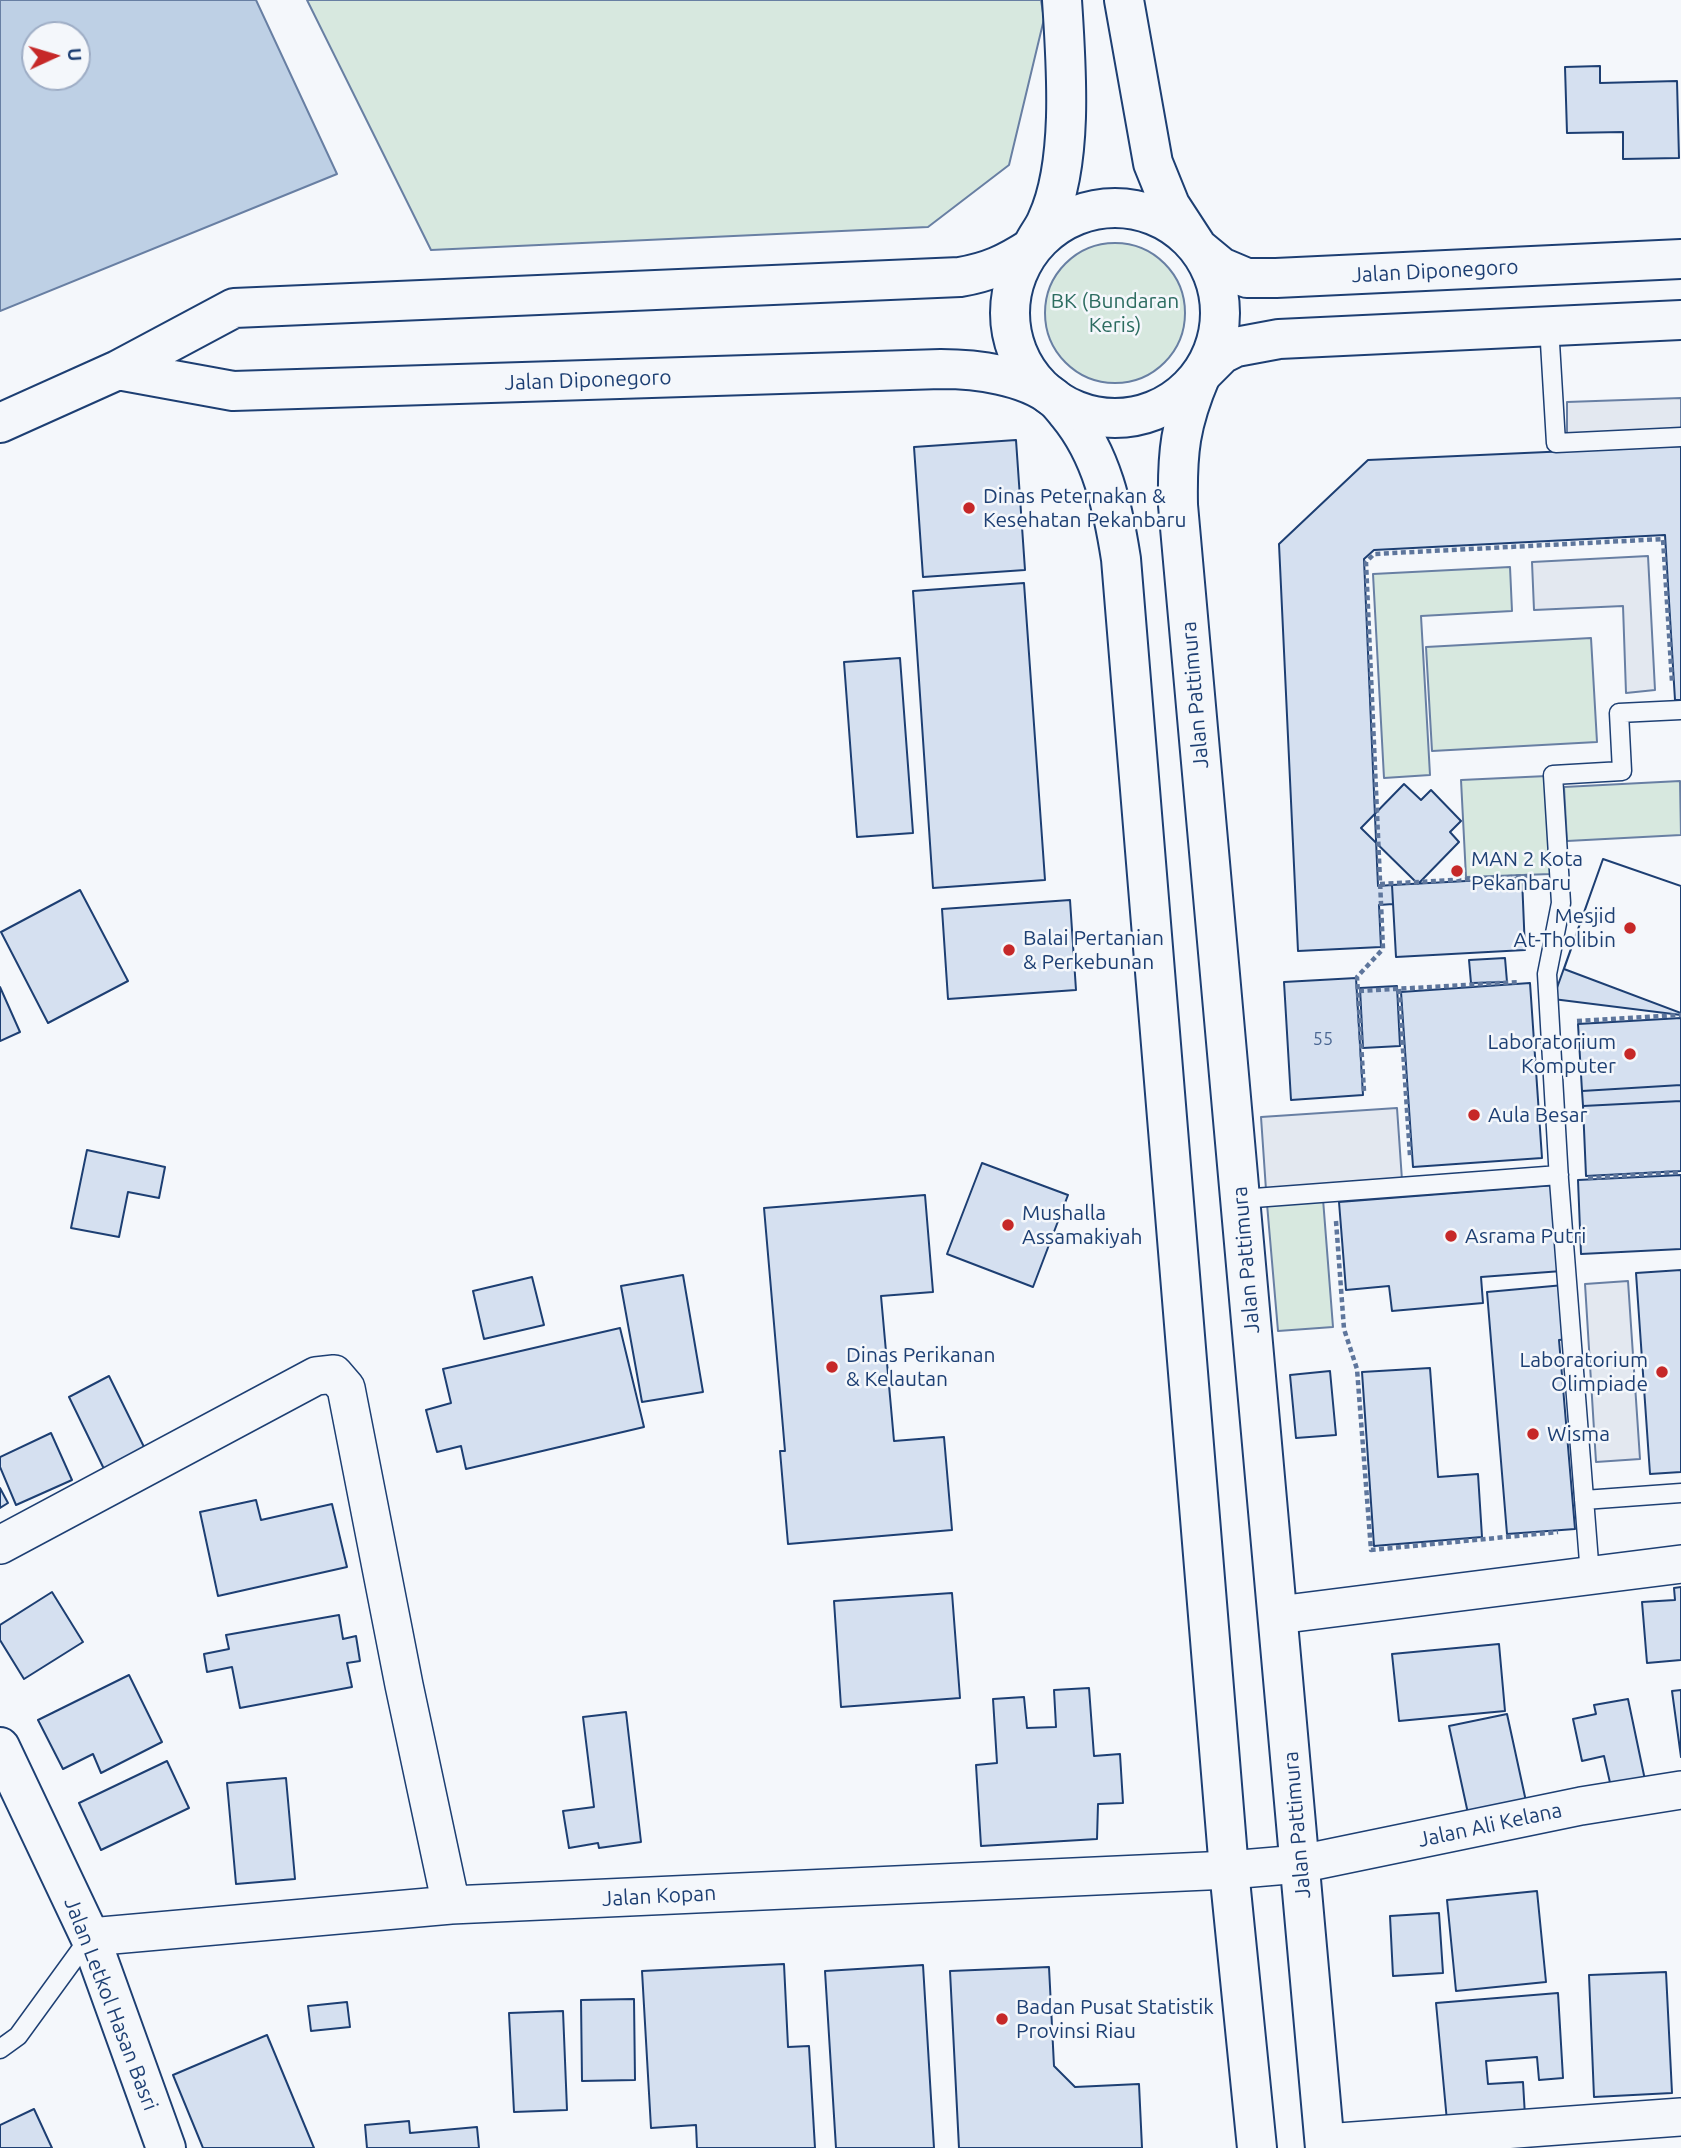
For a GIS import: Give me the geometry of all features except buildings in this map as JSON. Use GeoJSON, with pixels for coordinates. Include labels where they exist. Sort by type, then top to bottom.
{"type":"FeatureCollection","features":[{"type":"Feature","properties":{"kind":"main road"},"geometry":{"type":"LineString","coordinates":[[1062,0],[1065,148],[1059,185],[1048,219],[1016,275],[1010,304],[1012,335],[1022,364],[1042,389],[1069,408],[1097,418],[1128,418],[1157,410],[1183,394],[1222,354],[1236,347],[1279,339],[1681,320]]}},
{"type":"Feature","properties":{"kind":"main road"},"geometry":{"type":"LineString","coordinates":[[1124,0],[1153,163],[1170,205],[1215,277],[1220,311],[1215,345],[1201,375]]}},
{"type":"Feature","properties":{"kind":"main road"},"geometry":{"type":"LineString","coordinates":[[0,424],[118,370],[234,308],[960,277],[985,273],[1009,262],[1031,248],[1052,227],[1082,212],[1116,206],[1149,212],[1178,228],[1198,248]]}},
{"type":"Feature","properties":{"kind":"main road","name":"Jalan Diponegoro"},"geometry":{"type":"LineString","coordinates":[[1198,248],[1222,267],[1247,278],[1681,259]]}},
{"type":"Feature","properties":{"kind":"main road","name":"Jalan Diponegoro"},"geometry":{"type":"LineString","coordinates":[[118,370],[233,391],[970,369],[1028,384],[1054,398]]}},
{"type":"Feature","properties":{"kind":"main road","name":"Jalan Pattimura"},"geometry":{"type":"LineString","coordinates":[[1201,375],[1181,430],[1177,460],[1178,505],[1325,2145]]}},
{"type":"Feature","properties":{"kind":"main road"},"geometry":{"type":"LineString","coordinates":[[1054,398],[1078,426],[1096,460],[1114,517],[1121,559],[1229,1870],[1256,2148]]}},
{"type":"Feature","properties":{"kind":"main road","name":"Jalan Letkol Hasan Basri"},"geometry":{"type":"LineString","coordinates":[[0,1747],[90,1937],[166,2148]]}},
{"type":"Feature","properties":{"kind":"street"},"geometry":{"type":"LineString","coordinates":[[0,1545],[316,1376],[334,1374],[346,1388],[404,1685],[451,1905]]}},
{"type":"Feature","properties":{"kind":"street"},"geometry":{"type":"LineString","coordinates":[[1278,1615],[1681,1564]]}},
{"type":"Feature","properties":{"kind":"street","name":"Jalan Ali Kelana"},"geometry":{"type":"LineString","coordinates":[[1229,1870],[1300,1864],[1581,1806],[1681,1790]]}},
{"type":"Feature","properties":{"kind":"street","name":"Jalan Kopan"},"geometry":{"type":"LineString","coordinates":[[90,1937],[451,1905],[1229,1870]]}},
{"type":"Feature","properties":{"kind":"street"},"geometry":{"type":"LineString","coordinates":[[1325,2145],[1681,2117]]}},
{"type":"Feature","properties":{"kind":"lane"},"geometry":{"type":"LineString","coordinates":[[1549,326],[1556,443],[1681,437]]}},
{"type":"Feature","properties":{"kind":"lane"},"geometry":{"type":"LineString","coordinates":[[1590,1575],[1559,1177],[1547,980],[1561,903],[1553,775],[1622,771],[1619,713],[1677,710]]}},
{"type":"Feature","properties":{"kind":"lane"},"geometry":{"type":"LineString","coordinates":[[1241,1199],[1559,1177]]}},
{"type":"Feature","properties":{"kind":"lane"},"geometry":{"type":"LineString","coordinates":[[1584,1500],[1681,1493]]}},
{"type":"Feature","properties":{"kind":"lane"},"geometry":{"type":"LineString","coordinates":[[0,2049],[18,2036],[90,1937]]}},
{"type":"Feature","properties":{"kind":"path"},"geometry":{"type":"LineString","coordinates":[[1364,1091],[1357,977],[1383,949],[1366,562],[1374,554],[1663,539],[1677,710]]}},
{"type":"Feature","properties":{"kind":"path"},"geometry":{"type":"LineString","coordinates":[[1380,884],[1559,874]]}},
{"type":"Feature","properties":{"kind":"path"},"geometry":{"type":"LineString","coordinates":[[1359,991],[1547,980]]}},
{"type":"Feature","properties":{"kind":"path"},"geometry":{"type":"LineString","coordinates":[[1399,989],[1412,1186]]}},
{"type":"Feature","properties":{"kind":"path"},"geometry":{"type":"LineString","coordinates":[[1550,1022],[1681,1015]]}},
{"type":"Feature","properties":{"kind":"path"},"geometry":{"type":"LineString","coordinates":[[1559,1177],[1681,1172]]}},
{"type":"Feature","properties":{"kind":"path"},"geometry":{"type":"LineString","coordinates":[[1334,1192],[1345,1329],[1357,1369],[1371,1550],[1587,1529]]}},
{"type":"Feature","properties":{"kind":"green space"},"geometry":{"type":"Polygon","coordinates":[[[307,0],[1041,0],[1044,19],[1009,165],[928,227],[431,250],[307,0]]]}},
{"type":"Feature","properties":{"kind":"green space","name":"BK (Bundaran Keris)"},"geometry":{"type":"Polygon","coordinates":[[[1115,243],[1142,249],[1164,264],[1179,286],[1185,313],[1179,340],[1164,362],[1142,377],[1115,383],[1088,377],[1066,362],[1051,340],[1045,313],[1051,286],[1066,264],[1088,249],[1115,243]]]}},
{"type":"Feature","properties":{"kind":"green space"},"geometry":{"type":"Polygon","coordinates":[[[1510,567],[1512,611],[1421,616],[1430,775],[1384,778],[1373,574],[1510,567]]]}},
{"type":"Feature","properties":{"kind":"green space"},"geometry":{"type":"Polygon","coordinates":[[[1591,638],[1597,742],[1432,751],[1426,647],[1591,638]]]}},
{"type":"Feature","properties":{"kind":"green space"},"geometry":{"type":"Polygon","coordinates":[[[1547,776],[1551,874],[1466,877],[1461,780],[1547,776]]]}},
{"type":"Feature","properties":{"kind":"green space"},"geometry":{"type":"Polygon","coordinates":[[[1680,781],[1681,835],[1567,841],[1564,787],[1680,781]]]}},
{"type":"Feature","properties":{"kind":"green space"},"geometry":{"type":"Polygon","coordinates":[[[1323,1199],[1333,1327],[1278,1331],[1267,1204],[1323,1199]]]}},
{"type":"Feature","properties":{"kind":"shaded area"},"geometry":{"type":"Polygon","coordinates":[[[1681,398],[1681,430],[1567,434],[1567,402],[1681,398]]]}},
{"type":"Feature","properties":{"kind":"shaded area"},"geometry":{"type":"Polygon","coordinates":[[[1648,556],[1655,690],[1626,693],[1623,606],[1534,610],[1532,562],[1648,556]]]}},
{"type":"Feature","properties":{"kind":"shaded area"},"geometry":{"type":"Polygon","coordinates":[[[1397,1108],[1402,1180],[1266,1190],[1261,1117],[1397,1108]]]}},
{"type":"Feature","properties":{"kind":"shaded area"},"geometry":{"type":"Polygon","coordinates":[[[1628,1281],[1640,1459],[1596,1462],[1585,1284],[1628,1281]]]}},
{"type":"Feature","properties":{"kind":"water"},"geometry":{"type":"Polygon","coordinates":[[[0,0],[256,0],[337,174],[0,311],[0,0]]]}},
{"type":"Feature","properties":{"kind":"place","name":"Dinas Peternakan & Kesehatan Pekanbaru"},"geometry":{"type":"Point","coordinates":[969,508]}},
{"type":"Feature","properties":{"kind":"place","name":"MAN 2 Kota Pekanbaru"},"geometry":{"type":"Point","coordinates":[1457,871]}},
{"type":"Feature","properties":{"kind":"place","name":"Mesjid At-Tholibin"},"geometry":{"type":"Point","coordinates":[1630,928]}},
{"type":"Feature","properties":{"kind":"place","name":"Balai Pertanian & Perkebunan"},"geometry":{"type":"Point","coordinates":[1009,950]}},
{"type":"Feature","properties":{"kind":"place","name":"Laboratorium Komputer"},"geometry":{"type":"Point","coordinates":[1630,1054]}},
{"type":"Feature","properties":{"kind":"place","name":"Aula Besar"},"geometry":{"type":"Point","coordinates":[1474,1115]}},
{"type":"Feature","properties":{"kind":"place","name":"Mushalla Assamakiyah"},"geometry":{"type":"Point","coordinates":[1008,1225]}},
{"type":"Feature","properties":{"kind":"place","name":"Asrama Putri"},"geometry":{"type":"Point","coordinates":[1451,1236]}},
{"type":"Feature","properties":{"kind":"place","name":"Dinas Perikanan & Kelautan"},"geometry":{"type":"Point","coordinates":[832,1367]}},
{"type":"Feature","properties":{"kind":"place","name":"Laboratorium Olimpiade"},"geometry":{"type":"Point","coordinates":[1662,1372]}},
{"type":"Feature","properties":{"kind":"place","name":"Wisma"},"geometry":{"type":"Point","coordinates":[1533,1434]}},
{"type":"Feature","properties":{"kind":"place","name":"Badan Pusat Statistik Provinsi Riau"},"geometry":{"type":"Point","coordinates":[1002,2019]}}]}
